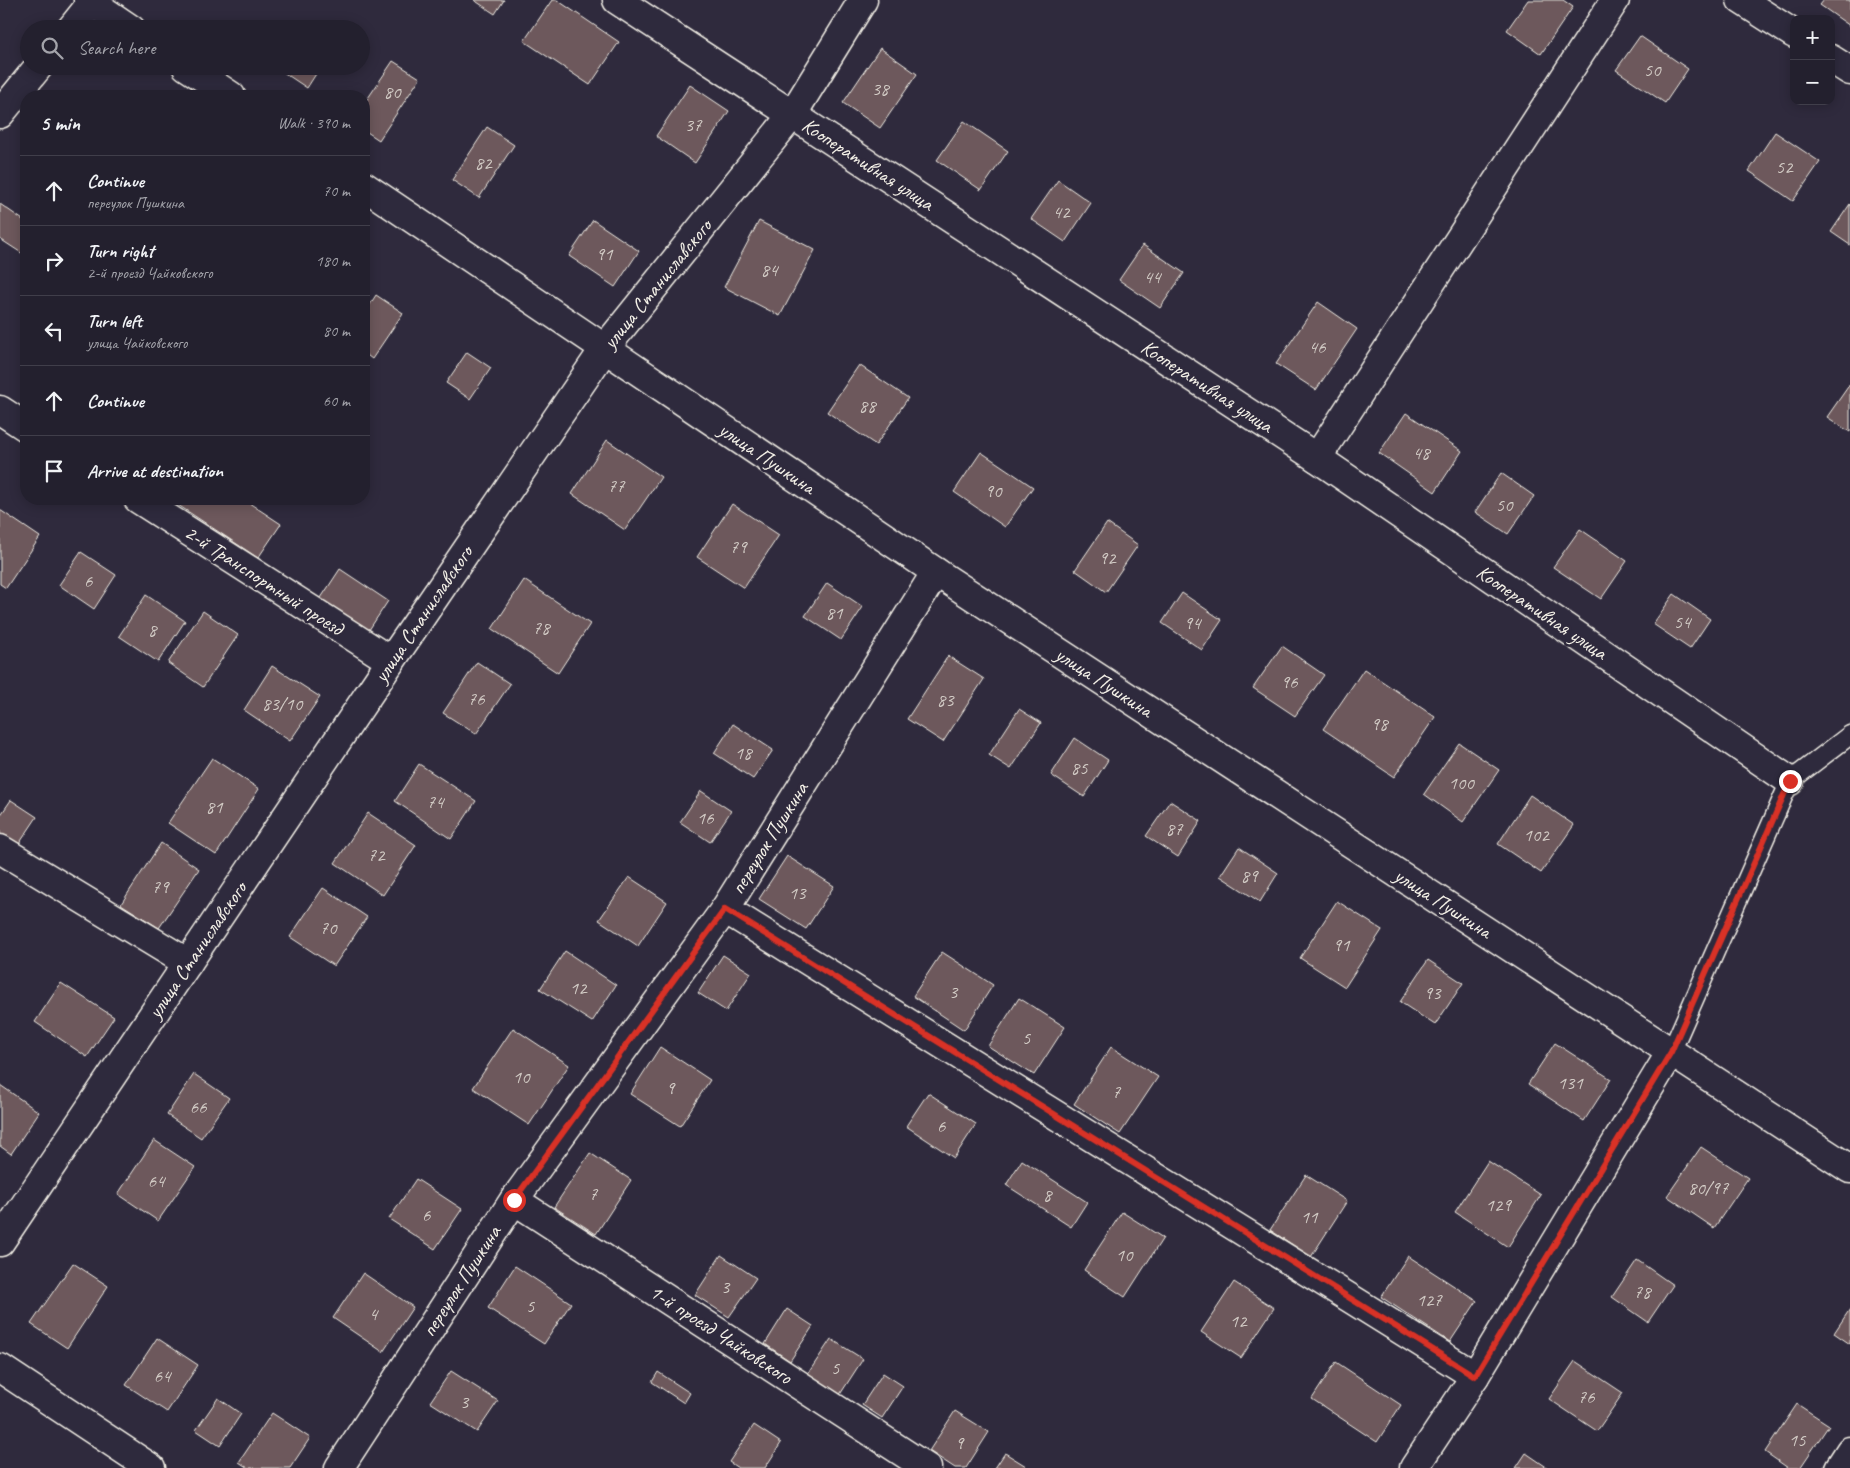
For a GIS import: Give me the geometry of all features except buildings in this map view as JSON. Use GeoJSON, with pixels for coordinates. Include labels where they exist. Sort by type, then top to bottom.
{"type":"FeatureCollection","features":[{"type":"Feature","properties":{"kind":"street","name":"Кооперативная улица"},"geometry":{"type":"LineString","coordinates":[[617,0],[1316,458],[1790,781]]}},
{"type":"Feature","properties":{"kind":"street","name":"улица Станиславского"},"geometry":{"type":"LineString","coordinates":[[0,1242],[390,661],[605,348],[792,114],[863,0]]}},
{"type":"Feature","properties":{"kind":"street"},"geometry":{"type":"LineString","coordinates":[[1316,458],[1615,0]]}},
{"type":"Feature","properties":{"kind":"street"},"geometry":{"type":"LineString","coordinates":[[1742,0],[1790,31]]}},
{"type":"Feature","properties":{"kind":"street"},"geometry":{"type":"LineString","coordinates":[[77,20],[91,1],[118,20]]}},
{"type":"Feature","properties":{"kind":"street"},"geometry":{"type":"LineString","coordinates":[[1833,60],[1850,71]]}},
{"type":"Feature","properties":{"kind":"street"},"geometry":{"type":"LineString","coordinates":[[0,114],[32,75]]}},
{"type":"Feature","properties":{"kind":"street"},"geometry":{"type":"LineString","coordinates":[[200,75],[222,90]]}},
{"type":"Feature","properties":{"kind":"street","name":"улица Пушкина"},"geometry":{"type":"LineString","coordinates":[[370,190],[936,572],[1850,1169]]}},
{"type":"Feature","properties":{"kind":"street"},"geometry":{"type":"LineString","coordinates":[[0,410],[20,423]]}},
{"type":"Feature","properties":{"kind":"street","name":"2-й Транспортный проезд"},"geometry":{"type":"LineString","coordinates":[[147,505],[390,661]]}},
{"type":"Feature","properties":{"kind":"street","name":"переулок Пушкина"},"geometry":{"type":"LineString","coordinates":[[339,1468],[514,1200],[725,909],[936,572]]}},
{"type":"Feature","properties":{"kind":"street"},"geometry":{"type":"LineString","coordinates":[[0,849],[188,963]]}},
{"type":"Feature","properties":{"kind":"street"},"geometry":{"type":"LineString","coordinates":[[725,909],[1475,1376]]}},
{"type":"Feature","properties":{"kind":"street"},"geometry":{"type":"LineString","coordinates":[[1414,1468],[1475,1376],[1671,1052]]}},
{"type":"Feature","properties":{"kind":"street","name":"1-й проезд Чайковского"},"geometry":{"type":"LineString","coordinates":[[514,1200],[927,1468]]}},
{"type":"Feature","properties":{"kind":"street"},"geometry":{"type":"LineString","coordinates":[[0,1368],[151,1468]]}},
{"type":"Feature","properties":{"kind":"street"},"geometry":{"type":"LineString","coordinates":[[1839,1468],[1850,1451]]}},
{"type":"Feature","properties":{"kind":"lane"},"geometry":{"type":"LineString","coordinates":[[1671,1052],[1790,781],[1850,735]]}},
{"type":"Feature","properties":{"kind":"route"},"geometry":{"type":"LineString","coordinates":[[514,1200],[725,909],[1475,1376],[1671,1052],[1790,781]]}}]}
